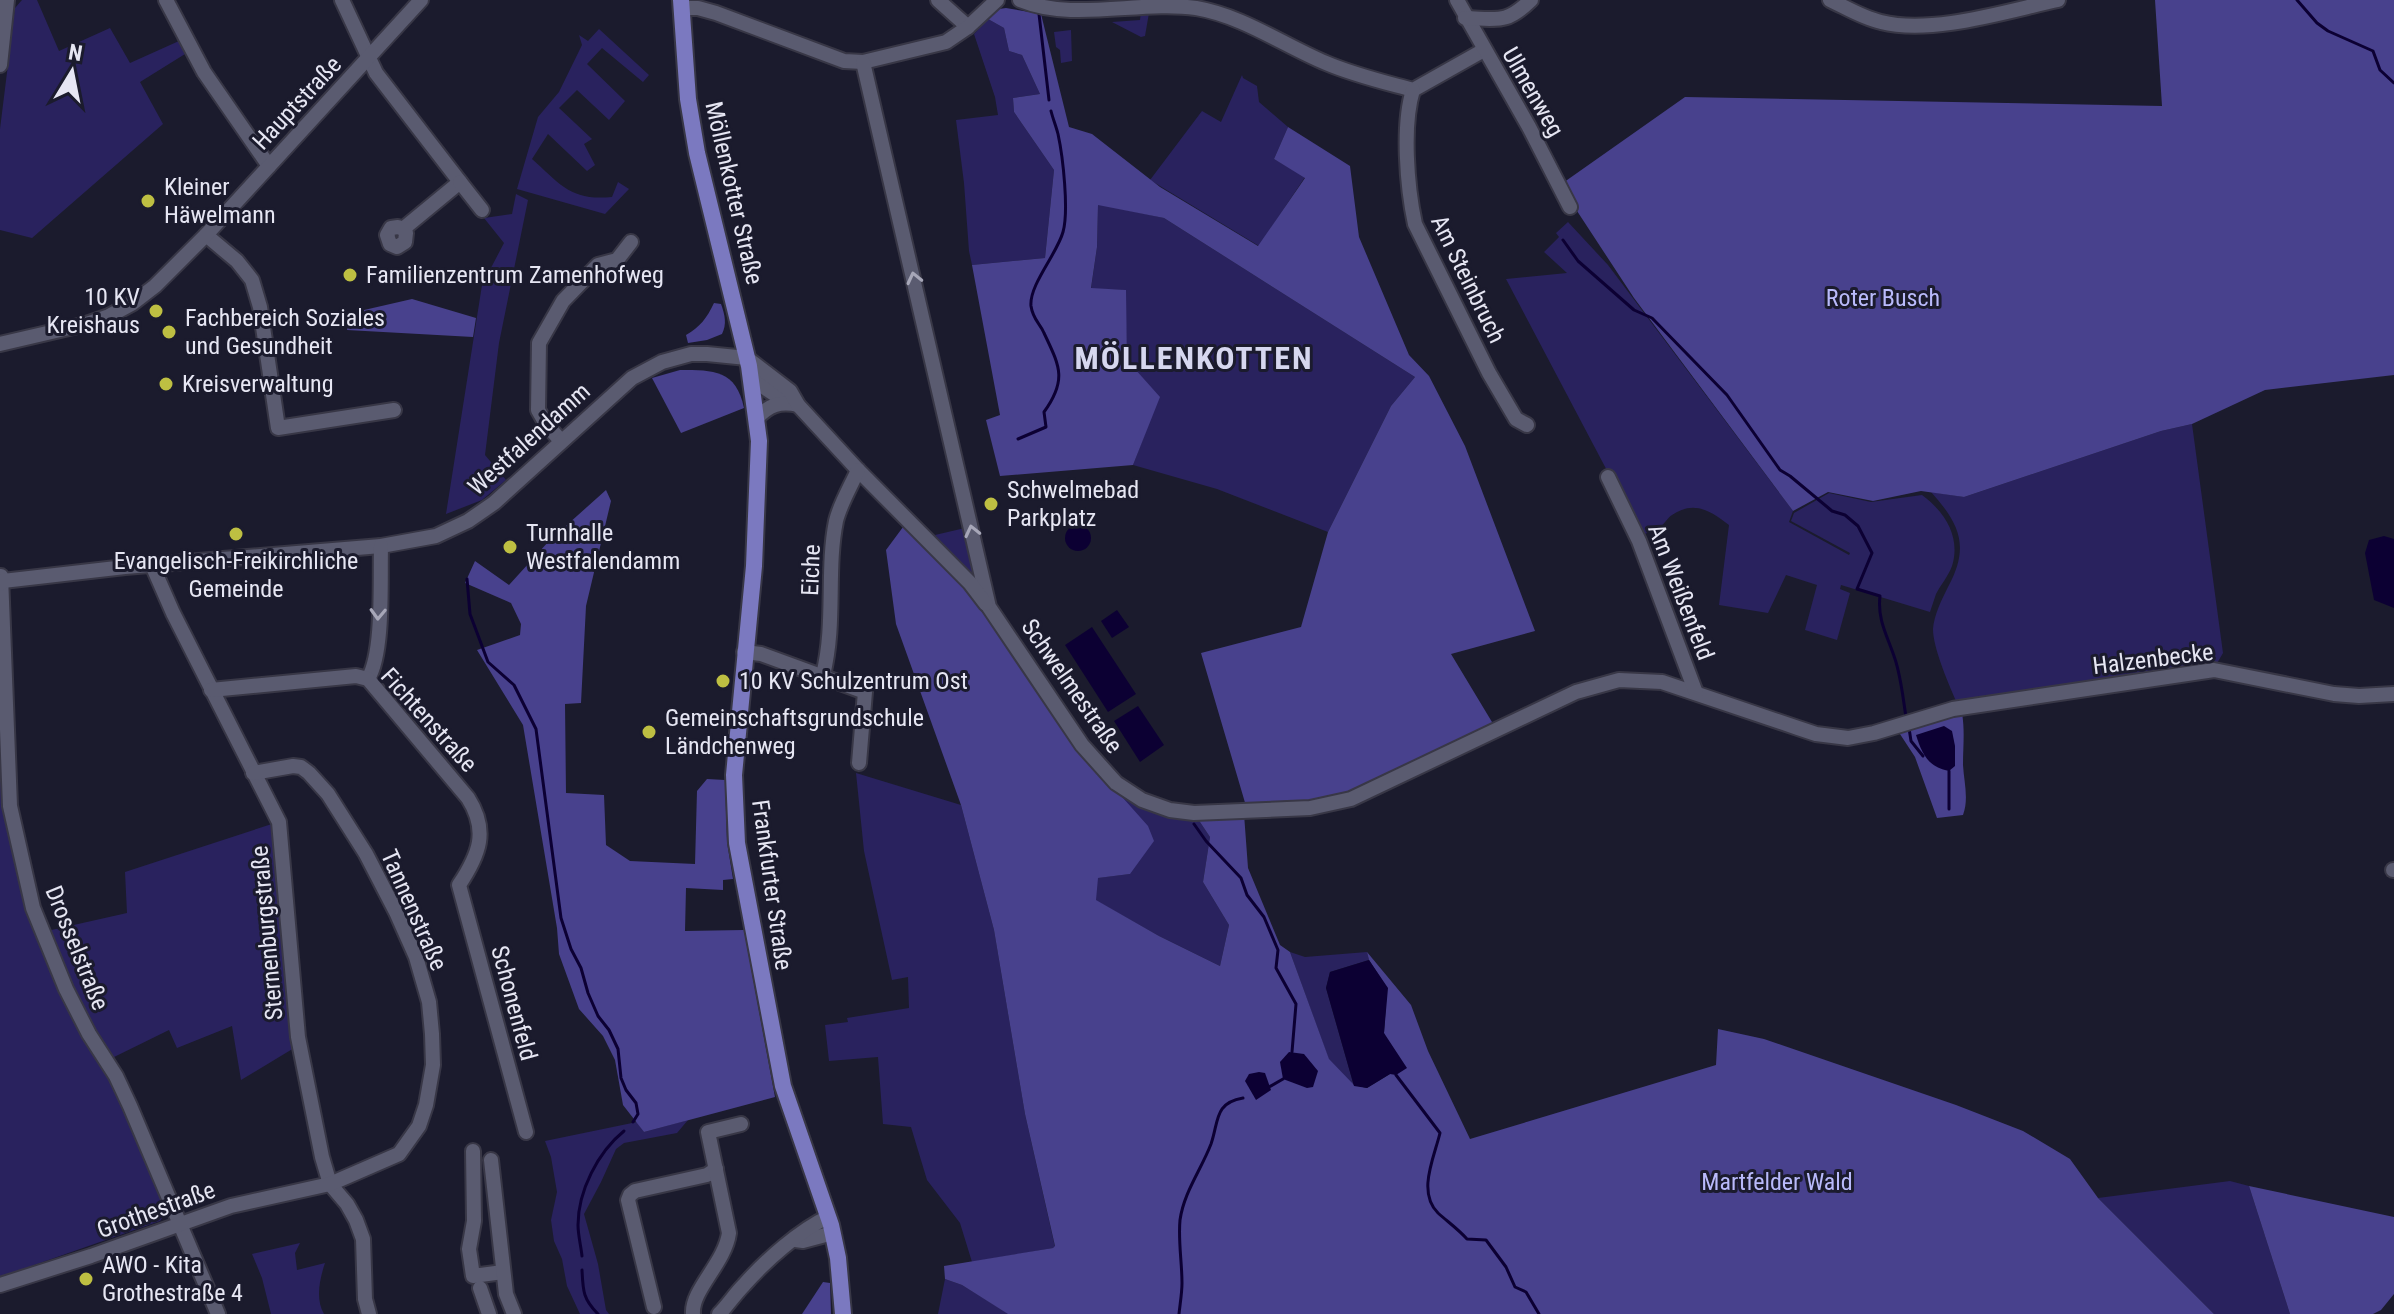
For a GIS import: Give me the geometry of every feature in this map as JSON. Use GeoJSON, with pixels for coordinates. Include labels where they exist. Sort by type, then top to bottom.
{"type":"FeatureCollection","features":[{"type":"Feature","properties":{"kind":"main road","name":"Möllenkotter Straße"},"geometry":{"type":"LineString","coordinates":[[682,4],[688,99],[697,153],[758,378]]}},
{"type":"Feature","properties":{"kind":"main road","name":"Frankfurter Straße"},"geometry":{"type":"LineString","coordinates":[[758,378],[757,510],[734,775],[734,809],[739,860],[783,1086],[831,1225],[843,1314]]}},
{"type":"Feature","properties":{"kind":"street"},"geometry":{"type":"LineString","coordinates":[[0,65],[7,0]]}},
{"type":"Feature","properties":{"kind":"street"},"geometry":{"type":"LineString","coordinates":[[166,0],[204,72],[269,166]]}},
{"type":"Feature","properties":{"kind":"street"},"geometry":{"type":"LineString","coordinates":[[342,0],[376,73],[482,210]]}},
{"type":"Feature","properties":{"kind":"street","name":"Hauptstraße"},"geometry":{"type":"LineString","coordinates":[[0,344],[91,322],[126,307],[155,286],[206,235],[421,0]]}},
{"type":"Feature","properties":{"kind":"street"},"geometry":{"type":"LineString","coordinates":[[938,0],[968,27]]}},
{"type":"Feature","properties":{"kind":"street"},"geometry":{"type":"LineString","coordinates":[[682,4],[716,13],[844,61],[863,62],[946,42],[968,27],[997,0]]}},
{"type":"Feature","properties":{"kind":"street"},"geometry":{"type":"LineString","coordinates":[[1020,0],[1083,10],[1139,5],[1198,8],[1248,25],[1352,74],[1413,90],[1484,50]]}},
{"type":"Feature","properties":{"kind":"street","name":"Ulmenweg"},"geometry":{"type":"LineString","coordinates":[[1457,0],[1570,207]]}},
{"type":"Feature","properties":{"kind":"street"},"geometry":{"type":"LineString","coordinates":[[1465,18],[1503,20],[1516,14],[1531,0]]}},
{"type":"Feature","properties":{"kind":"street"},"geometry":{"type":"LineString","coordinates":[[1830,0],[1880,22],[1920,26],[2058,0]]}},
{"type":"Feature","properties":{"kind":"street","name":"Schwelmestraße"},"geometry":{"type":"LineString","coordinates":[[863,62],[989,607],[1082,745],[1116,783],[1142,800],[1170,810],[1194,813],[1310,808],[1351,799],[1576,692],[1619,680],[1662,682],[1696,693]]}},
{"type":"Feature","properties":{"kind":"street","name":"Am Steinbruch"},"geometry":{"type":"LineString","coordinates":[[1413,90],[1407,114],[1410,198],[1415,224],[1489,373],[1516,419],[1527,425]]}},
{"type":"Feature","properties":{"kind":"street"},"geometry":{"type":"LineString","coordinates":[[403,229],[460,182]]}},
{"type":"Feature","properties":{"kind":"street"},"geometry":{"type":"LineString","coordinates":[[206,235],[237,261],[252,280],[260,307],[278,428],[394,410]]}},
{"type":"Feature","properties":{"kind":"street"},"geometry":{"type":"LineString","coordinates":[[561,441],[538,410],[539,343],[563,301],[598,265],[617,260],[631,242]]}},
{"type":"Feature","properties":{"kind":"street","name":"Westfalendamm"},"geometry":{"type":"LineString","coordinates":[[1,579],[381,546],[436,536],[468,521],[521,481],[632,378],[662,362],[691,354],[707,354],[758,378]]}},
{"type":"Feature","properties":{"kind":"street","name":"Möllenkotter Straße"},"geometry":{"type":"LineString","coordinates":[[758,378],[790,391],[792,404],[970,583],[989,607]]}},
{"type":"Feature","properties":{"kind":"street"},"geometry":{"type":"LineString","coordinates":[[757,418],[776,403],[792,404]]}},
{"type":"Feature","properties":{"kind":"street","name":"Eiche"},"geometry":{"type":"LineString","coordinates":[[823,675],[830,648],[837,517],[858,470]]}},
{"type":"Feature","properties":{"kind":"street","name":"Am Weißenfeld"},"geometry":{"type":"LineString","coordinates":[[1608,477],[1639,541],[1696,693],[1816,734],[1848,738],[1953,709],[2013,700]]}},
{"type":"Feature","properties":{"kind":"street"},"geometry":{"type":"LineString","coordinates":[[368,679],[373,670],[377,639],[381,546]]}},
{"type":"Feature","properties":{"kind":"street","name":"Sternenburgstraße"},"geometry":{"type":"LineString","coordinates":[[152,565],[211,690],[279,822],[298,1037],[330,1184],[347,1204],[363,1239],[365,1299],[369,1314]]}},
{"type":"Feature","properties":{"kind":"street","name":"Drosselstraße"},"geometry":{"type":"LineString","coordinates":[[1,579],[10,806],[33,908],[66,989],[89,1034],[116,1076],[218,1314]]}},
{"type":"Feature","properties":{"kind":"street"},"geometry":{"type":"LineString","coordinates":[[744,652],[761,654],[865,692],[859,763]]}},
{"type":"Feature","properties":{"kind":"street","name":"Halzenbecke"},"geometry":{"type":"LineString","coordinates":[[2013,700],[2214,670],[2334,694],[2394,694]]}},
{"type":"Feature","properties":{"kind":"street","name":"Fichtenstraße"},"geometry":{"type":"LineString","coordinates":[[211,690],[356,676],[368,679],[476,810],[480,843],[471,868],[459,885]]}},
{"type":"Feature","properties":{"kind":"street","name":"Tannenstraße"},"geometry":{"type":"LineString","coordinates":[[253,773],[301,767],[328,794],[366,854],[396,912],[416,957],[425,987],[433,1065],[422,1116],[408,1144],[399,1154],[330,1184]]}},
{"type":"Feature","properties":{"kind":"street","name":"Schonenfeld"},"geometry":{"type":"LineString","coordinates":[[459,885],[526,1132]]}},
{"type":"Feature","properties":{"kind":"street"},"geometry":{"type":"LineString","coordinates":[[693,1314],[695,1298],[727,1248],[729,1233],[708,1132],[741,1124]]}},
{"type":"Feature","properties":{"kind":"street"},"geometry":{"type":"LineString","coordinates":[[473,1151],[474,1221],[469,1249],[473,1276],[503,1272]]}},
{"type":"Feature","properties":{"kind":"street"},"geometry":{"type":"LineString","coordinates":[[491,1160],[506,1294],[514,1314]]}},
{"type":"Feature","properties":{"kind":"street"},"geometry":{"type":"LineString","coordinates":[[654,1307],[628,1200],[630,1195],[635,1191],[707,1175],[716,1169]]}},
{"type":"Feature","properties":{"kind":"street","name":"Grothestraße"},"geometry":{"type":"LineString","coordinates":[[0,1285],[231,1206],[330,1184]]}},
{"type":"Feature","properties":{"kind":"street"},"geometry":{"type":"LineString","coordinates":[[719,1314],[765,1263],[807,1227],[831,1225]]}},
{"type":"Feature","properties":{"kind":"street"},"geometry":{"type":"LineString","coordinates":[[480,1288],[489,1314]]}},
{"type":"Feature","properties":{"kind":"shaded area"},"geometry":{"type":"Polygon","coordinates":[[[22,0],[37,0],[59,51],[110,28],[130,63],[179,41],[185,54],[140,82],[163,124],[32,238],[0,230],[0,129],[15,8],[22,0]]]}},
{"type":"Feature","properties":{"kind":"shaded area"},"geometry":{"type":"Polygon","coordinates":[[[1141,11],[1149,13],[1145,36],[1141,37],[1112,22],[1140,20],[1141,11]]]}},
{"type":"Feature","properties":{"kind":"shaded area"},"geometry":{"type":"Polygon","coordinates":[[[988,19],[1004,28],[1009,51],[1022,55],[1040,94],[1013,98],[1014,112],[1054,170],[1045,258],[972,265],[956,120],[998,115],[974,34],[988,19]]]}},
{"type":"Feature","properties":{"kind":"shaded area"},"geometry":{"type":"Polygon","coordinates":[[[599,29],[649,75],[643,82],[602,48],[587,64],[625,101],[609,120],[577,90],[559,108],[592,139],[584,144],[595,165],[587,171],[548,134],[532,159],[559,184],[576,194],[612,197],[618,182],[629,189],[605,214],[517,189],[538,117],[559,92],[582,45],[579,35],[588,41],[599,29]]]}},
{"type":"Feature","properties":{"kind":"shaded area"},"geometry":{"type":"Polygon","coordinates":[[[1071,30],[1072,61],[1061,63],[1054,32],[1071,30]]]}},
{"type":"Feature","properties":{"kind":"shaded area"},"geometry":{"type":"Polygon","coordinates":[[[1242,75],[1257,86],[1259,102],[1288,127],[1274,159],[1305,177],[1259,246],[1150,180],[1202,111],[1221,122],[1242,75]]]}},
{"type":"Feature","properties":{"kind":"shaded area"},"geometry":{"type":"Polygon","coordinates":[[[516,194],[528,200],[499,343],[485,455],[506,480],[482,500],[446,514],[482,285],[504,243],[484,218],[512,214],[516,194]]]}},
{"type":"Feature","properties":{"kind":"shaded area"},"geometry":{"type":"Polygon","coordinates":[[[1098,204],[1164,218],[1415,377],[1391,406],[1328,532],[1217,489],[1133,465],[1159,397],[1127,360],[1125,290],[1091,289],[1097,247],[1098,204]]]}},
{"type":"Feature","properties":{"kind":"shaded area"},"geometry":{"type":"Polygon","coordinates":[[[1568,222],[1608,265],[1793,511],[1789,522],[1849,555],[1791,521],[1794,513],[1829,493],[1871,502],[1922,495],[1938,509],[1953,535],[1954,555],[1930,612],[1841,585],[1840,589],[1850,593],[1837,640],[1805,630],[1817,585],[1786,575],[1768,613],[1719,605],[1729,525],[1716,515],[1702,509],[1688,508],[1670,516],[1659,528],[1641,535],[1506,279],[1567,273],[1544,252],[1559,237],[1556,233],[1568,222]]]}},
{"type":"Feature","properties":{"kind":"shaded area"},"geometry":{"type":"Polygon","coordinates":[[[2192,424],[2223,653],[2216,665],[1963,703],[1956,701],[1938,655],[1933,629],[1959,560],[1959,536],[1949,515],[1931,492],[1964,497],[2161,431],[2192,424]]]}},
{"type":"Feature","properties":{"kind":"shaded area"},"geometry":{"type":"Polygon","coordinates":[[[1078,525],[1087,529],[1091,538],[1087,547],[1078,551],[1069,547],[1065,538],[1069,529],[1078,525]]]}},
{"type":"Feature","properties":{"kind":"shaded area"},"geometry":{"type":"Polygon","coordinates":[[[965,528],[976,573],[972,576],[935,535],[965,528]]]}},
{"type":"Feature","properties":{"kind":"shaded area"},"geometry":{"type":"Polygon","coordinates":[[[2384,536],[2394,539],[2394,608],[2374,600],[2365,553],[2369,540],[2384,536]]]}},
{"type":"Feature","properties":{"kind":"shaded area"},"geometry":{"type":"Polygon","coordinates":[[[1117,610],[1129,627],[1112,638],[1101,621],[1117,610]]]}},
{"type":"Feature","properties":{"kind":"shaded area"},"geometry":{"type":"Polygon","coordinates":[[[1092,627],[1136,694],[1108,712],[1065,645],[1092,627]]]}},
{"type":"Feature","properties":{"kind":"shaded area"},"geometry":{"type":"Polygon","coordinates":[[[0,692],[8,807],[47,931],[127,913],[125,872],[278,822],[299,1045],[241,1080],[232,1026],[177,1048],[169,1030],[110,1059],[168,1209],[160,1221],[0,1277],[0,692]]]}},
{"type":"Feature","properties":{"kind":"shaded area"},"geometry":{"type":"Polygon","coordinates":[[[1138,706],[1164,745],[1140,762],[1114,721],[1138,706]]]}},
{"type":"Feature","properties":{"kind":"shaded area"},"geometry":{"type":"Polygon","coordinates":[[[1944,726],[1952,731],[1955,746],[1955,766],[1949,771],[1927,759],[1916,735],[1944,726]]]}},
{"type":"Feature","properties":{"kind":"shaded area"},"geometry":{"type":"Polygon","coordinates":[[[856,773],[961,805],[994,930],[1025,1114],[1053,1248],[972,1262],[960,1223],[927,1180],[911,1127],[883,1124],[878,1057],[829,1061],[825,1025],[848,1022],[847,1018],[909,1008],[908,977],[892,980],[864,851],[856,773]]]}},
{"type":"Feature","properties":{"kind":"shaded area"},"geometry":{"type":"Polygon","coordinates":[[[1107,780],[1196,816],[1210,837],[1203,882],[1229,925],[1220,966],[1095,900],[1097,878],[1130,874],[1107,780]]]}},
{"type":"Feature","properties":{"kind":"shaded area"},"geometry":{"type":"Polygon","coordinates":[[[1290,952],[1305,957],[1367,952],[1369,960],[1330,972],[1326,988],[1354,1086],[1329,1060],[1290,952]]]}},
{"type":"Feature","properties":{"kind":"shaded area"},"geometry":{"type":"Polygon","coordinates":[[[1369,960],[1388,988],[1384,1033],[1407,1068],[1367,1088],[1354,1086],[1326,988],[1330,972],[1369,960]]]}},
{"type":"Feature","properties":{"kind":"shaded area"},"geometry":{"type":"Polygon","coordinates":[[[1289,1052],[1304,1054],[1318,1071],[1313,1087],[1307,1088],[1283,1079],[1280,1062],[1289,1052]]]}},
{"type":"Feature","properties":{"kind":"shaded area"},"geometry":{"type":"Polygon","coordinates":[[[1265,1073],[1271,1090],[1256,1100],[1245,1081],[1249,1074],[1265,1073]]]}},
{"type":"Feature","properties":{"kind":"shaded area"},"geometry":{"type":"Polygon","coordinates":[[[688,1120],[677,1133],[624,1143],[616,1149],[584,1214],[609,1314],[580,1314],[567,1286],[562,1259],[554,1241],[551,1220],[557,1192],[545,1141],[637,1122],[644,1132],[688,1120]]]}},
{"type":"Feature","properties":{"kind":"shaded area"},"geometry":{"type":"Polygon","coordinates":[[[2230,1181],[2249,1186],[2290,1314],[2214,1314],[2098,1198],[2230,1181]]]}},
{"type":"Feature","properties":{"kind":"shaded area"},"geometry":{"type":"Polygon","coordinates":[[[300,1243],[295,1253],[297,1270],[325,1263],[319,1295],[324,1314],[271,1314],[252,1254],[300,1243]]]}},
{"type":"Feature","properties":{"kind":"shaded area"},"geometry":{"type":"Polygon","coordinates":[[[945,1279],[962,1285],[1009,1314],[938,1314],[945,1279]]]}},
{"type":"Feature","properties":{"kind":"green space","name":"Roter Busch"},"geometry":{"type":"Polygon","coordinates":[[[2155,0],[2394,0],[2394,375],[2265,390],[2192,424],[2161,431],[1964,497],[1921,491],[1873,501],[1828,492],[1793,511],[1634,298],[1560,185],[1685,97],[2162,106],[2155,0]]]}},
{"type":"Feature","properties":{"kind":"green space"},"geometry":{"type":"Polygon","coordinates":[[[999,9],[1041,14],[1069,127],[1092,134],[1160,187],[1258,246],[1305,178],[1274,159],[1288,127],[1350,166],[1359,237],[1409,355],[1429,376],[1465,446],[1535,631],[1451,654],[1495,727],[1350,795],[1310,803],[1246,806],[1201,653],[1301,627],[1328,532],[1391,406],[1415,377],[1164,218],[1098,205],[1097,247],[1091,288],[1126,290],[1127,360],[1160,397],[1133,465],[1000,476],[986,420],[1000,415],[972,265],[1045,258],[1054,170],[1014,112],[1013,98],[1040,94],[1022,55],[1009,51],[1004,28],[988,19],[999,9]]]}},
{"type":"Feature","properties":{"kind":"green space"},"geometry":{"type":"Polygon","coordinates":[[[412,299],[476,318],[473,337],[347,330],[351,313],[412,299]]]}},
{"type":"Feature","properties":{"kind":"green space"},"geometry":{"type":"Polygon","coordinates":[[[714,303],[721,304],[724,312],[722,334],[688,343],[686,335],[703,322],[714,303]]]}},
{"type":"Feature","properties":{"kind":"green space"},"geometry":{"type":"Polygon","coordinates":[[[680,370],[713,372],[729,379],[740,395],[744,408],[681,433],[652,378],[680,370]]]}},
{"type":"Feature","properties":{"kind":"green space"},"geometry":{"type":"Polygon","coordinates":[[[606,490],[611,501],[586,606],[581,703],[565,704],[566,793],[604,795],[606,845],[630,861],[695,864],[697,791],[707,779],[725,780],[727,842],[733,879],[723,880],[723,890],[686,888],[685,931],[744,930],[775,1097],[644,1132],[623,1105],[615,1060],[603,1036],[579,1009],[559,954],[523,725],[477,650],[520,635],[521,624],[511,603],[465,583],[475,561],[509,585],[549,541],[606,490]]]}},
{"type":"Feature","properties":{"kind":"green space","name":"Martfelder Wald"},"geometry":{"type":"Polygon","coordinates":[[[906,523],[987,612],[1107,780],[1148,826],[1154,841],[1130,874],[1098,878],[1096,900],[1220,966],[1229,925],[1203,882],[1210,837],[1196,816],[1244,814],[1248,868],[1280,945],[1290,952],[1329,1059],[1354,1085],[1367,1088],[1390,1074],[1384,1033],[1387,988],[1367,952],[1411,1005],[1428,1051],[1470,1139],[1716,1065],[1718,1029],[1764,1039],[2023,1131],[2070,1159],[2098,1198],[2214,1314],[1008,1314],[962,1285],[945,1279],[944,1266],[1055,1246],[1025,1114],[994,930],[961,805],[896,624],[886,550],[906,523]]]}},
{"type":"Feature","properties":{"kind":"green space"},"geometry":{"type":"Polygon","coordinates":[[[1962,713],[1965,809],[1963,815],[1937,818],[1915,757],[1898,731],[1962,713]]]}},
{"type":"Feature","properties":{"kind":"green space"},"geometry":{"type":"Polygon","coordinates":[[[2249,1186],[2394,1217],[2394,1294],[2381,1310],[2373,1314],[2290,1314],[2249,1186]]]}},
{"type":"Feature","properties":{"kind":"green space"},"geometry":{"type":"Polygon","coordinates":[[[823,1282],[830,1283],[831,1314],[802,1314],[823,1282]]]}},
{"type":"Feature","properties":{"kind":"waterway","name":"Halzenbecke"},"geometry":{"type":"LineString","coordinates":[[2297,0],[2328,31],[2373,51],[2380,70],[2394,83]]}},
{"type":"Feature","properties":{"kind":"waterway"},"geometry":{"type":"LineString","coordinates":[[1039,14],[1049,100]]}},
{"type":"Feature","properties":{"kind":"waterway"},"geometry":{"type":"LineString","coordinates":[[1018,439],[1046,427],[1044,412],[1059,381],[1054,354],[1031,306],[1034,289],[1060,241],[1065,223],[1062,156],[1051,111]]}},
{"type":"Feature","properties":{"kind":"waterway"},"geometry":{"type":"LineString","coordinates":[[1563,240],[1578,261],[1634,310],[1652,318],[1727,395],[1780,470],[1832,511],[1845,515],[1858,526],[1872,553],[1857,589],[1880,596],[1882,621],[1897,666],[1906,717]]}},
{"type":"Feature","properties":{"kind":"waterway"},"geometry":{"type":"LineString","coordinates":[[467,579],[470,614],[488,662],[514,685],[536,729],[561,918],[598,1016],[618,1049],[621,1078],[636,1103],[638,1114],[633,1122]]}},
{"type":"Feature","properties":{"kind":"waterway"},"geometry":{"type":"LineString","coordinates":[[1909,728],[1911,741],[1923,756]]}},
{"type":"Feature","properties":{"kind":"waterway"},"geometry":{"type":"LineString","coordinates":[[1949,771],[1949,809]]}},
{"type":"Feature","properties":{"kind":"waterway"},"geometry":{"type":"LineString","coordinates":[[1194,824],[1241,878],[1247,895],[1264,917],[1278,950],[1276,968],[1296,1004],[1292,1052]]}},
{"type":"Feature","properties":{"kind":"waterway"},"geometry":{"type":"LineString","coordinates":[[1396,1075],[1440,1133],[1429,1174],[1432,1205],[1467,1239],[1486,1240],[1506,1267],[1515,1287],[1526,1292],[1539,1314]]}},
{"type":"Feature","properties":{"kind":"waterway"},"geometry":{"type":"LineString","coordinates":[[1269,1087],[1283,1079]]}},
{"type":"Feature","properties":{"kind":"waterway"},"geometry":{"type":"LineString","coordinates":[[1179,1314],[1182,1210],[1211,1144],[1219,1114],[1227,1104],[1243,1098]]}},
{"type":"Feature","properties":{"kind":"waterway"},"geometry":{"type":"LineString","coordinates":[[582,1256],[578,1225],[586,1186],[598,1161],[624,1131]]}},
{"type":"Feature","properties":{"kind":"waterway"},"geometry":{"type":"LineString","coordinates":[[582,1270],[585,1294],[598,1314]]}},
{"type":"Feature","properties":{"kind":"place","name":"Kleiner Häwelmann"},"geometry":{"type":"Point","coordinates":[148,201]}},
{"type":"Feature","properties":{"kind":"place","name":"Familienzentrum Zamenhofweg"},"geometry":{"type":"Point","coordinates":[350,275]}},
{"type":"Feature","properties":{"kind":"place","name":"10 KV Kreishaus"},"geometry":{"type":"Point","coordinates":[156,311]}},
{"type":"Feature","properties":{"kind":"place","name":"Fachbereich Soziales und Gesundheit"},"geometry":{"type":"Point","coordinates":[169,332]}},
{"type":"Feature","properties":{"kind":"place","name":"Kreisverwaltung"},"geometry":{"type":"Point","coordinates":[166,384]}},
{"type":"Feature","properties":{"kind":"place","name":"Schwelmebad Parkplatz"},"geometry":{"type":"Point","coordinates":[991,504]}},
{"type":"Feature","properties":{"kind":"place","name":"Evangelisch-Freikirchliche Gemeinde"},"geometry":{"type":"Point","coordinates":[236,534]}},
{"type":"Feature","properties":{"kind":"place","name":"Turnhalle Westfalendamm"},"geometry":{"type":"Point","coordinates":[510,547]}},
{"type":"Feature","properties":{"kind":"place","name":"10 KV Schulzentrum Ost"},"geometry":{"type":"Point","coordinates":[723,681]}},
{"type":"Feature","properties":{"kind":"place","name":"Gemeinschaftsgrundschule Ländchenweg"},"geometry":{"type":"Point","coordinates":[649,732]}},
{"type":"Feature","properties":{"kind":"place","name":"AWO - Kita Grothestraße 4"},"geometry":{"type":"Point","coordinates":[86,1279]}},
{"type":"Feature","properties":{"kind":"district","name":"MÖLLENKOTTEN"},"geometry":{"type":"Point","coordinates":[1194,358]}}]}
